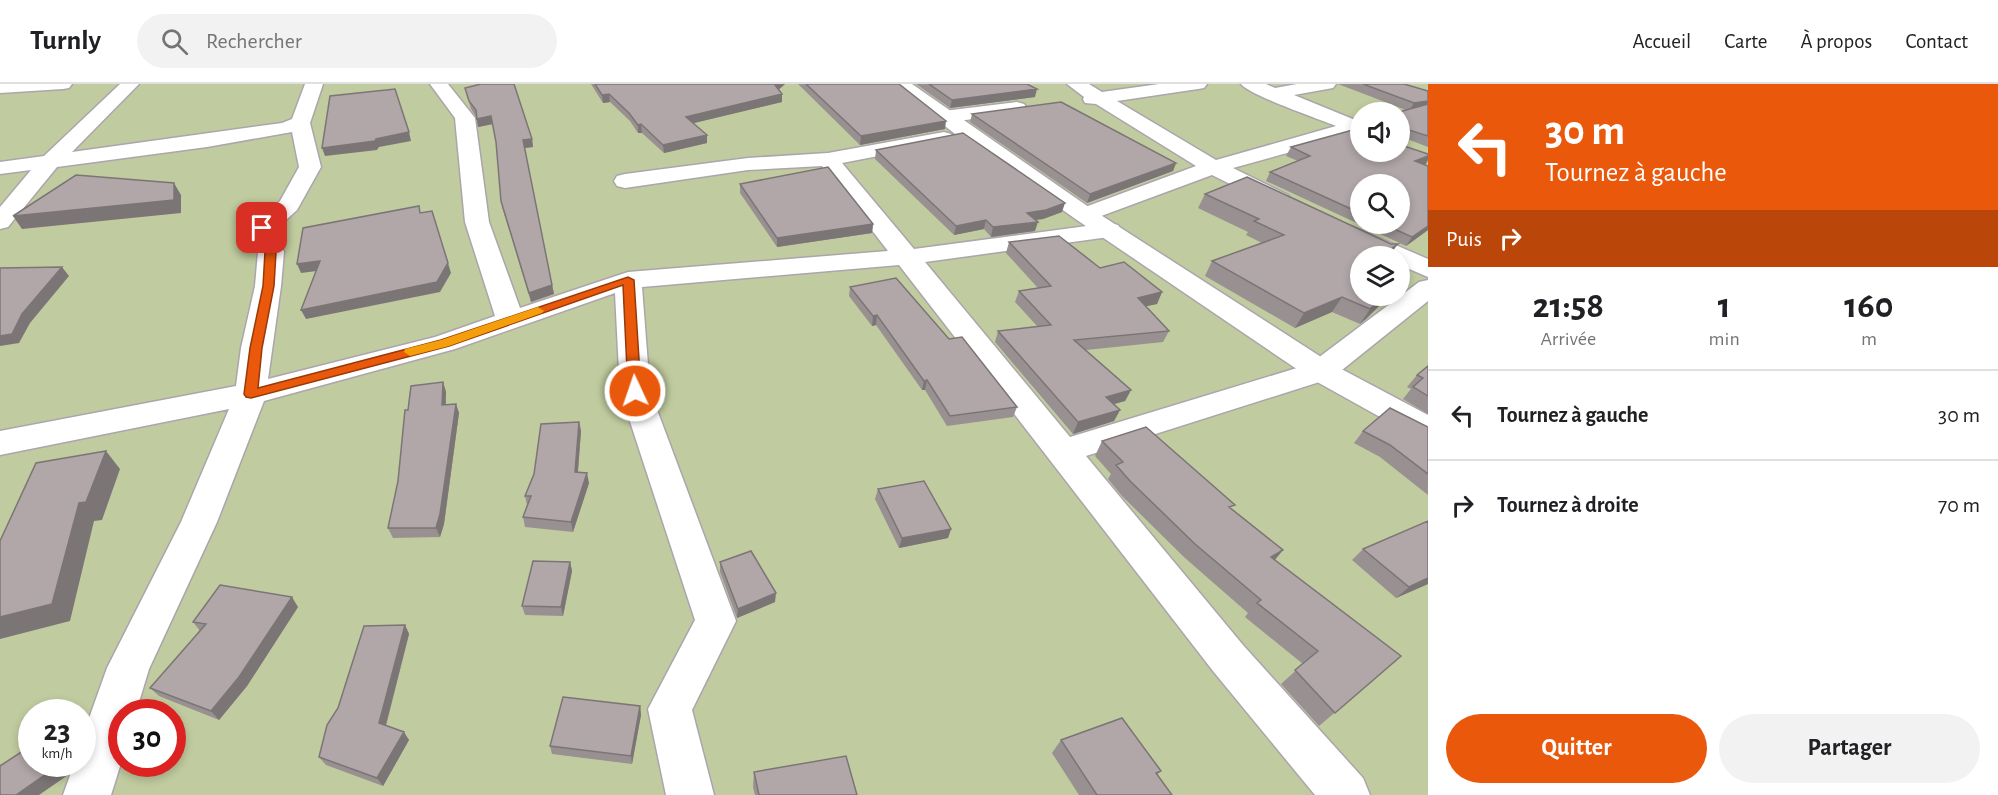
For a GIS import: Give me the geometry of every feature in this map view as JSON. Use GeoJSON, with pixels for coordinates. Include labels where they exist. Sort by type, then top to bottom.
{"type":"FeatureCollection","features":[{"type":"Feature","properties":{"kind":"street"},"geometry":{"type":"LineString","coordinates":[[0,88],[63,84]]}},
{"type":"Feature","properties":{"kind":"street"},"geometry":{"type":"LineString","coordinates":[[0,222],[49,163],[130,84]]}},
{"type":"Feature","properties":{"kind":"street"},"geometry":{"type":"LineString","coordinates":[[87,795],[128,668],[199,522],[251,394],[271,252],[262,228],[289,205],[310,167],[300,123],[314,84]]}},
{"type":"Feature","properties":{"kind":"street"},"geometry":{"type":"LineString","coordinates":[[439,84],[465,118],[477,222],[510,320]]}},
{"type":"Feature","properties":{"kind":"street"},"geometry":{"type":"LineString","coordinates":[[900,84],[966,134],[1321,371],[1428,429]]}},
{"type":"Feature","properties":{"kind":"street"},"geometry":{"type":"LineString","coordinates":[[1098,98],[1198,84]]}},
{"type":"Feature","properties":{"kind":"street"},"geometry":{"type":"LineString","coordinates":[[1250,84],[1350,125]]}},
{"type":"Feature","properties":{"kind":"street"},"geometry":{"type":"LineString","coordinates":[[1272,94],[1327,84]]}},
{"type":"Feature","properties":{"kind":"street"},"geometry":{"type":"LineString","coordinates":[[1075,92],[1098,98],[1214,166],[1301,210]]}},
{"type":"Feature","properties":{"kind":"street"},"geometry":{"type":"LineString","coordinates":[[944,117],[1039,105]]}},
{"type":"Feature","properties":{"kind":"street"},"geometry":{"type":"LineString","coordinates":[[0,168],[49,163],[286,128],[300,123]]}},
{"type":"Feature","properties":{"kind":"street"},"geometry":{"type":"LineString","coordinates":[[1085,215],[1214,166],[1350,130]]}},
{"type":"Feature","properties":{"kind":"street"},"geometry":{"type":"LineString","coordinates":[[626,181],[748,164],[828,159],[966,134]]}},
{"type":"Feature","properties":{"kind":"street"},"geometry":{"type":"LineString","coordinates":[[828,159],[1228,658],[1346,795]]}},
{"type":"Feature","properties":{"kind":"street"},"geometry":{"type":"LineString","coordinates":[[1333,225],[1428,268]]}},
{"type":"Feature","properties":{"kind":"street"},"geometry":{"type":"LineString","coordinates":[[0,444],[251,394],[445,343],[628,280],[907,257],[1109,230]]}},
{"type":"Feature","properties":{"kind":"street"},"geometry":{"type":"LineString","coordinates":[[628,280],[635,391],[716,621],[670,709],[690,795]]}},
{"type":"Feature","properties":{"kind":"street"},"geometry":{"type":"LineString","coordinates":[[1064,451],[1321,371],[1428,288]]}},
{"type":"Feature","properties":{"kind":"green space"},"geometry":{"type":"Polygon","coordinates":[[[0,84],[1428,84],[1428,795],[0,795],[0,84]]]}},
{"type":"Feature","properties":{"kind":"building"},"geometry":{"type":"Polygon","coordinates":[[[481,84],[514,84],[532,139],[523,140],[552,285],[529,293],[501,201],[496,142],[491,116],[477,119],[476,110],[469,101],[465,88],[481,84]]]}},
{"type":"Feature","properties":{"kind":"building"},"geometry":{"type":"Polygon","coordinates":[[[595,84],[776,84],[782,94],[686,117],[707,135],[663,145],[641,124],[638,125],[609,94],[602,95],[595,84]]]}},
{"type":"Feature","properties":{"kind":"building"},"geometry":{"type":"Polygon","coordinates":[[[806,84],[899,84],[946,121],[861,136],[806,84]]]}},
{"type":"Feature","properties":{"kind":"building"},"geometry":{"type":"Polygon","coordinates":[[[929,84],[1027,84],[1037,89],[952,100],[929,84]]]}},
{"type":"Feature","properties":{"kind":"building"},"geometry":{"type":"Polygon","coordinates":[[[1363,84],[1404,84],[1428,91],[1428,101],[1414,103],[1363,84]]]}},
{"type":"Feature","properties":{"kind":"building"},"geometry":{"type":"Polygon","coordinates":[[[395,89],[409,132],[375,141],[322,148],[330,96],[395,89]]]}},
{"type":"Feature","properties":{"kind":"building"},"geometry":{"type":"Polygon","coordinates":[[[1061,102],[1176,163],[1090,194],[972,114],[1061,102]]]}},
{"type":"Feature","properties":{"kind":"building"},"geometry":{"type":"Polygon","coordinates":[[[1428,104],[1428,136],[1410,130],[1410,109],[1428,104]]]}},
{"type":"Feature","properties":{"kind":"building"},"geometry":{"type":"Polygon","coordinates":[[[1350,131],[1350,162],[1410,162],[1410,148],[1428,154],[1415,161],[1428,166],[1428,226],[1412,237],[1405,234],[1410,234],[1410,174],[1350,174],[1350,208],[1270,172],[1310,156],[1291,147],[1350,131]]]}},
{"type":"Feature","properties":{"kind":"building"},"geometry":{"type":"Polygon","coordinates":[[[963,133],[1065,203],[1046,210],[1027,213],[1038,222],[993,227],[986,220],[956,226],[876,150],[963,133]]]}},
{"type":"Feature","properties":{"kind":"building"},"geometry":{"type":"Polygon","coordinates":[[[828,167],[873,224],[777,238],[740,184],[828,167]]]}},
{"type":"Feature","properties":{"kind":"building"},"geometry":{"type":"Polygon","coordinates":[[[76,175],[174,183],[174,200],[13,216],[76,175]]]}},
{"type":"Feature","properties":{"kind":"building"},"geometry":{"type":"Polygon","coordinates":[[[1247,177],[1350,225],[1350,234],[1370,234],[1391,244],[1398,244],[1395,246],[1350,246],[1350,300],[1342,297],[1304,313],[1212,261],[1284,235],[1254,221],[1259,219],[1205,194],[1247,177]]]}},
{"type":"Feature","properties":{"kind":"building"},"geometry":{"type":"Polygon","coordinates":[[[419,206],[420,213],[432,211],[448,263],[437,282],[301,310],[320,261],[297,264],[303,228],[419,206]]]}},
{"type":"Feature","properties":{"kind":"building"},"geometry":{"type":"Polygon","coordinates":[[[1059,236],[1100,268],[1124,262],[1162,292],[1138,298],[1169,331],[1074,340],[1131,390],[1106,397],[1120,410],[1078,422],[998,331],[1051,325],[1019,291],[1051,286],[1009,242],[1059,236]]]}},
{"type":"Feature","properties":{"kind":"building"},"geometry":{"type":"Polygon","coordinates":[[[62,267],[22,314],[12,334],[0,336],[0,268],[62,267]]]}},
{"type":"Feature","properties":{"kind":"building"},"geometry":{"type":"Polygon","coordinates":[[[896,278],[949,339],[962,337],[1017,407],[950,416],[927,380],[924,381],[877,315],[873,316],[850,287],[896,278]]]}},
{"type":"Feature","properties":{"kind":"building"},"geometry":{"type":"Polygon","coordinates":[[[1428,366],[1428,396],[1413,387],[1423,378],[1417,375],[1428,366]]]}},
{"type":"Feature","properties":{"kind":"building"},"geometry":{"type":"Polygon","coordinates":[[[443,382],[442,405],[456,404],[436,528],[388,528],[398,481],[405,410],[408,410],[411,386],[443,382]]]}},
{"type":"Feature","properties":{"kind":"building"},"geometry":{"type":"Polygon","coordinates":[[[1390,408],[1428,427],[1428,474],[1390,445],[1363,431],[1390,408]]]}},
{"type":"Feature","properties":{"kind":"building"},"geometry":{"type":"Polygon","coordinates":[[[579,422],[575,472],[587,473],[571,522],[523,517],[531,496],[525,496],[534,474],[541,424],[579,422]]]}},
{"type":"Feature","properties":{"kind":"building"},"geometry":{"type":"Polygon","coordinates":[[[1146,427],[1235,505],[1229,507],[1283,550],[1271,557],[1401,656],[1335,713],[1295,670],[1318,651],[1257,603],[1261,600],[1195,544],[1130,481],[1116,465],[1123,462],[1102,441],[1146,427]]]}},
{"type":"Feature","properties":{"kind":"building"},"geometry":{"type":"Polygon","coordinates":[[[106,451],[86,502],[79,503],[52,604],[0,617],[0,541],[36,463],[106,451]]]}},
{"type":"Feature","properties":{"kind":"building"},"geometry":{"type":"Polygon","coordinates":[[[924,481],[951,529],[902,538],[878,489],[924,481]]]}},
{"type":"Feature","properties":{"kind":"building"},"geometry":{"type":"Polygon","coordinates":[[[1428,521],[1428,578],[1409,587],[1363,549],[1428,521]]]}},
{"type":"Feature","properties":{"kind":"building"},"geometry":{"type":"Polygon","coordinates":[[[751,551],[776,593],[738,609],[720,562],[751,551]]]}},
{"type":"Feature","properties":{"kind":"building"},"geometry":{"type":"Polygon","coordinates":[[[533,561],[570,562],[561,607],[522,606],[533,561]]]}},
{"type":"Feature","properties":{"kind":"building"},"geometry":{"type":"Polygon","coordinates":[[[220,585],[292,597],[239,677],[211,711],[186,702],[186,699],[179,699],[150,688],[206,624],[193,622],[220,585]]]}},
{"type":"Feature","properties":{"kind":"building"},"geometry":{"type":"Polygon","coordinates":[[[405,625],[379,723],[404,732],[377,778],[319,757],[327,725],[338,708],[364,626],[405,625]]]}},
{"type":"Feature","properties":{"kind":"building"},"geometry":{"type":"Polygon","coordinates":[[[563,697],[640,706],[631,756],[550,746],[563,697]]]}},
{"type":"Feature","properties":{"kind":"building"},"geometry":{"type":"Polygon","coordinates":[[[1122,718],[1161,771],[1156,773],[1172,795],[1097,795],[1061,740],[1122,718]]]}},
{"type":"Feature","properties":{"kind":"building"},"geometry":{"type":"Polygon","coordinates":[[[18,754],[18,777],[42,777],[16,795],[0,795],[0,766],[18,754]]]}},
{"type":"Feature","properties":{"kind":"building"},"geometry":{"type":"Polygon","coordinates":[[[846,756],[857,795],[759,795],[754,772],[846,756]]]}},
{"type":"Feature","properties":{"kind":"slow traffic"},"geometry":{"type":"LineString","coordinates":[[410,352],[445,343],[538,311]]}},
{"type":"Feature","properties":{"kind":"route"},"geometry":{"type":"LineString","coordinates":[[262,228],[271,252],[251,394],[445,343],[628,280],[635,391]]}}]}
